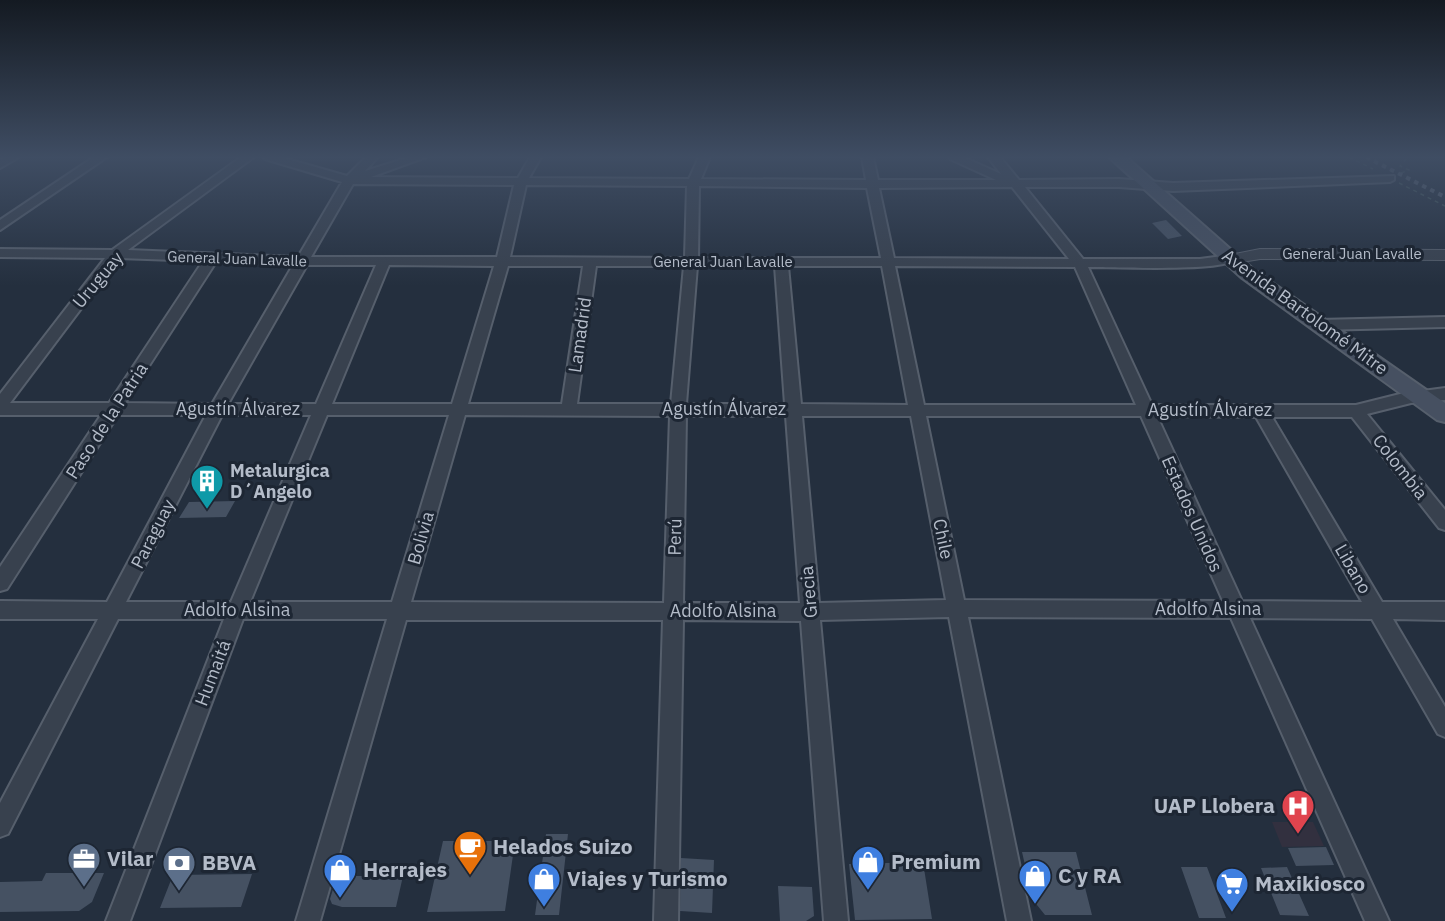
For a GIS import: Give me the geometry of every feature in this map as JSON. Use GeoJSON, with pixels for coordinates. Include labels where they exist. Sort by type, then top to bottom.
{"type":"FeatureCollection","features":[{"type":"Feature","properties":{"kind":"main road","name":"Avenida Bartolomé Mitre"},"geometry":{"type":"LineString","coordinates":[[1165,200],[1230,259],[1317,325],[1445,414]]}},
{"type":"Feature","properties":{"kind":"street"},"geometry":{"type":"LineString","coordinates":[[0,226],[38,200]]}},
{"type":"Feature","properties":{"kind":"street","name":"Uruguay"},"geometry":{"type":"LineString","coordinates":[[0,407],[115,254],[189,200]]}},
{"type":"Feature","properties":{"kind":"street","name":"Paraguay"},"geometry":{"type":"LineString","coordinates":[[0,826],[217,409],[337,200]]}},
{"type":"Feature","properties":{"kind":"street","name":"Bolivia"},"geometry":{"type":"LineString","coordinates":[[308,921],[502,261],[516,200]]}},
{"type":"Feature","properties":{"kind":"street","name":"Perú"},"geometry":{"type":"LineString","coordinates":[[666,921],[678,409],[691,262],[693,200]]}},
{"type":"Feature","properties":{"kind":"street","name":"Chile"},"geometry":{"type":"LineString","coordinates":[[874,200],[1019,921]]}},
{"type":"Feature","properties":{"kind":"street","name":"Estados Unidos"},"geometry":{"type":"LineString","coordinates":[[1028,200],[1080,263],[1234,609],[1377,921]]}},
{"type":"Feature","properties":{"kind":"street","name":"General Juan Lavalle"},"geometry":{"type":"LineString","coordinates":[[0,253],[115,254],[301,261],[1080,263],[1200,263],[1260,254],[1445,255]]}},
{"type":"Feature","properties":{"kind":"street","name":"Paso de la Patria"},"geometry":{"type":"LineString","coordinates":[[0,583],[116,409],[212,258]]}},
{"type":"Feature","properties":{"kind":"street","name":"Humaitá"},"geometry":{"type":"LineString","coordinates":[[118,921],[237,610],[384,261]]}},
{"type":"Feature","properties":{"kind":"street","name":"Lamadrid"},"geometry":{"type":"LineString","coordinates":[[569,409],[590,262]]}},
{"type":"Feature","properties":{"kind":"street","name":"Grecia"},"geometry":{"type":"LineString","coordinates":[[781,262],[836,921]]}},
{"type":"Feature","properties":{"kind":"street"},"geometry":{"type":"LineString","coordinates":[[1317,325],[1445,322]]}},
{"type":"Feature","properties":{"kind":"street","name":"Agustín Álvarez"},"geometry":{"type":"LineString","coordinates":[[0,407],[1356,411],[1419,395],[1445,394]]}},
{"type":"Feature","properties":{"kind":"street","name":"Libano"},"geometry":{"type":"LineString","coordinates":[[1260,410],[1445,728]]}},
{"type":"Feature","properties":{"kind":"street","name":"Colombia"},"geometry":{"type":"LineString","coordinates":[[1356,411],[1445,523]]}},
{"type":"Feature","properties":{"kind":"street","name":"Adolfo Alsina"},"geometry":{"type":"LineString","coordinates":[[0,610],[810,612],[958,608],[1445,611]]}},
{"type":"Feature","properties":{"kind":"shaded area"},"geometry":{"type":"Polygon","coordinates":[[[1272,822],[1313,822],[1324,846],[1282,847],[1272,822]]]}},
{"type":"Feature","properties":{"kind":"building"},"geometry":{"type":"Polygon","coordinates":[[[1166,220],[1182,236],[1168,239],[1152,223],[1166,220]]]}},
{"type":"Feature","properties":{"kind":"building","name":"Metalurgica D´Angelo"},"geometry":{"type":"Polygon","coordinates":[[[235,501],[226,517],[179,518],[189,502],[235,501]]]}},
{"type":"Feature","properties":{"kind":"building"},"geometry":{"type":"Polygon","coordinates":[[[546,834],[568,834],[559,915],[535,915],[546,834]]]}},
{"type":"Feature","properties":{"kind":"building"},"geometry":{"type":"Polygon","coordinates":[[[443,841],[515,841],[505,911],[427,912],[443,841]]]}},
{"type":"Feature","properties":{"kind":"building"},"geometry":{"type":"Polygon","coordinates":[[[1326,847],[1334,865],[1296,866],[1288,848],[1326,847]]]}},
{"type":"Feature","properties":{"kind":"building"},"geometry":{"type":"Polygon","coordinates":[[[1022,852],[1076,852],[1092,915],[1045,915],[1033,900],[1022,852]]]}},
{"type":"Feature","properties":{"kind":"building"},"geometry":{"type":"Polygon","coordinates":[[[681,858],[714,860],[712,913],[680,911],[681,858]]]}},
{"type":"Feature","properties":{"kind":"building"},"geometry":{"type":"Polygon","coordinates":[[[923,862],[932,919],[855,920],[849,864],[923,862]]]}},
{"type":"Feature","properties":{"kind":"building"},"geometry":{"type":"Polygon","coordinates":[[[1181,867],[1207,867],[1226,918],[1199,918],[1181,867]]]}},
{"type":"Feature","properties":{"kind":"building"},"geometry":{"type":"Polygon","coordinates":[[[1287,867],[1309,916],[1280,915],[1261,868],[1287,867]]]}},
{"type":"Feature","properties":{"kind":"building"},"geometry":{"type":"Polygon","coordinates":[[[46,873],[104,873],[92,902],[79,911],[0,912],[0,882],[42,881],[46,873]]]}},
{"type":"Feature","properties":{"kind":"building"},"geometry":{"type":"Polygon","coordinates":[[[252,874],[241,907],[160,908],[173,875],[252,874]]]}},
{"type":"Feature","properties":{"kind":"building"},"geometry":{"type":"Polygon","coordinates":[[[337,876],[403,876],[396,907],[342,907],[332,904],[330,899],[337,876]]]}},
{"type":"Feature","properties":{"kind":"building"},"geometry":{"type":"Polygon","coordinates":[[[778,886],[812,887],[814,916],[806,921],[780,921],[778,886]]]}},
{"type":"Feature","properties":{"kind":"place","name":"Metalurgica D´Angelo"},"geometry":{"type":"Point","coordinates":[207,510]}},
{"type":"Feature","properties":{"kind":"place","name":"UAP Llobera"},"geometry":{"type":"Point","coordinates":[1298,835]}},
{"type":"Feature","properties":{"kind":"place","name":"Helados Suizo"},"geometry":{"type":"Point","coordinates":[470,876]}},
{"type":"Feature","properties":{"kind":"place","name":"Vilar"},"geometry":{"type":"Point","coordinates":[84,888]}},
{"type":"Feature","properties":{"kind":"place","name":"Premium"},"geometry":{"type":"Point","coordinates":[868,891]}},
{"type":"Feature","properties":{"kind":"place","name":"BBVA"},"geometry":{"type":"Point","coordinates":[179,892]}},
{"type":"Feature","properties":{"kind":"place","name":"Herrajes"},"geometry":{"type":"Point","coordinates":[340,899]}},
{"type":"Feature","properties":{"kind":"place","name":"C y RA"},"geometry":{"type":"Point","coordinates":[1035,905]}},
{"type":"Feature","properties":{"kind":"place","name":"Viajes y Turismo"},"geometry":{"type":"Point","coordinates":[544,908]}},
{"type":"Feature","properties":{"kind":"place","name":"Maxikiosco"},"geometry":{"type":"Point","coordinates":[1232,913]}}]}
